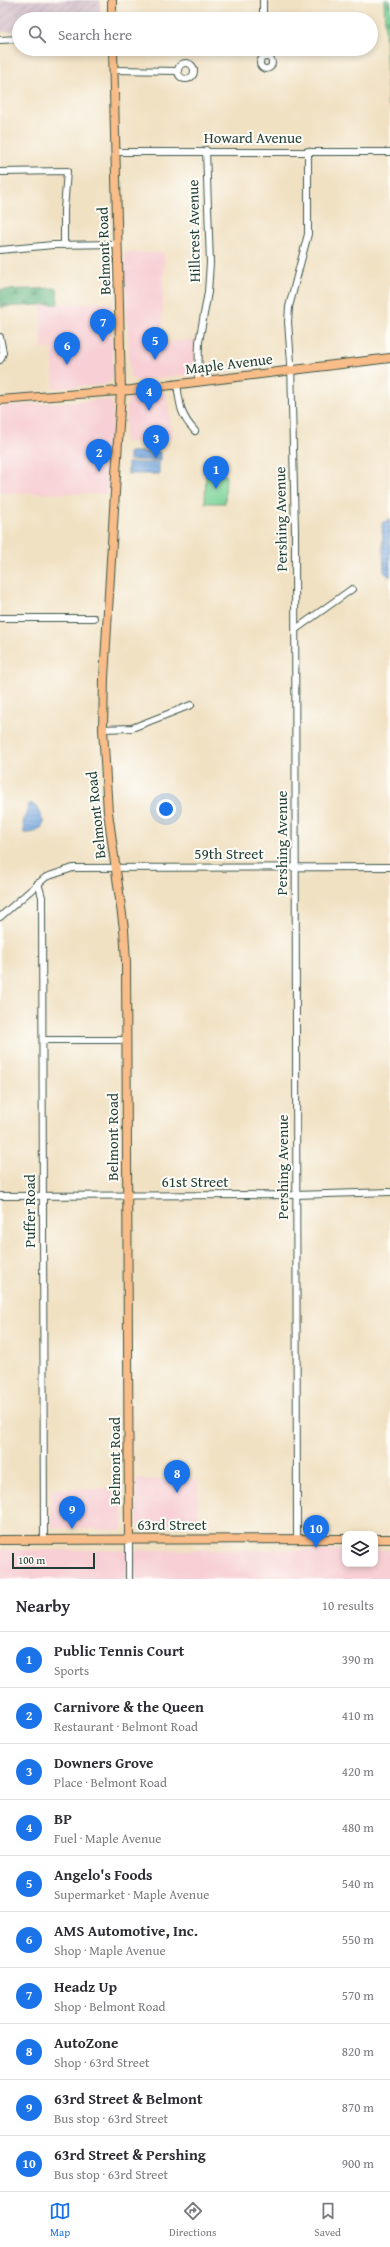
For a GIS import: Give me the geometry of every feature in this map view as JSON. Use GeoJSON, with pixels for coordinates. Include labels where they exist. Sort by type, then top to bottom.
{"type":"FeatureCollection","features":[{"type":"Feature","properties":{"kind":"main road"},"geometry":{"type":"LineString","coordinates":[[112,0],[112,12]]}},
{"type":"Feature","properties":{"kind":"main road","name":"Belmont Road"},"geometry":{"type":"LineString","coordinates":[[113,56],[121,391],[104,678],[103,729],[106,793],[125,942],[127,1040],[129,1539]]}},
{"type":"Feature","properties":{"kind":"main road","name":"Maple Avenue"},"geometry":{"type":"LineString","coordinates":[[0,400],[121,391],[390,358]]}},
{"type":"Feature","properties":{"kind":"main road","name":"63rd Street"},"geometry":{"type":"LineString","coordinates":[[0,1540],[342,1539]]}},
{"type":"Feature","properties":{"kind":"main road"},"geometry":{"type":"LineString","coordinates":[[378,1539],[390,1539]]}},
{"type":"Feature","properties":{"kind":"street"},"geometry":{"type":"LineString","coordinates":[[263,12],[264,0]]}},
{"type":"Feature","properties":{"kind":"street"},"geometry":{"type":"LineString","coordinates":[[0,40],[12,39]]}},
{"type":"Feature","properties":{"kind":"street"},"geometry":{"type":"LineString","coordinates":[[113,70],[178,71]]}},
{"type":"Feature","properties":{"kind":"street","name":"Howard Avenue"},"geometry":{"type":"LineString","coordinates":[[115,152],[206,150],[390,152]]}},
{"type":"Feature","properties":{"kind":"street","name":"Hillcrest Avenue"},"geometry":{"type":"LineString","coordinates":[[198,381],[199,349],[208,292],[210,263],[206,150]]}},
{"type":"Feature","properties":{"kind":"street","name":"Pershing Avenue"},"geometry":{"type":"LineString","coordinates":[[297,1539],[295,867],[296,629],[291,370],[288,314],[308,234],[308,150]]}},
{"type":"Feature","properties":{"kind":"street"},"geometry":{"type":"LineString","coordinates":[[0,172],[67,171],[64,210],[64,245]]}},
{"type":"Feature","properties":{"kind":"street"},"geometry":{"type":"LineString","coordinates":[[0,250],[64,245],[118,244]]}},
{"type":"Feature","properties":{"kind":"street"},"geometry":{"type":"LineString","coordinates":[[0,337],[3,347],[0,360]]}},
{"type":"Feature","properties":{"kind":"street"},"geometry":{"type":"LineString","coordinates":[[177,384],[180,410],[186,422],[195,431]]}},
{"type":"Feature","properties":{"kind":"street"},"geometry":{"type":"LineString","coordinates":[[296,629],[352,589]]}},
{"type":"Feature","properties":{"kind":"street"},"geometry":{"type":"LineString","coordinates":[[0,618],[94,618]]}},
{"type":"Feature","properties":{"kind":"street"},"geometry":{"type":"LineString","coordinates":[[103,729],[132,728],[192,705]]}},
{"type":"Feature","properties":{"kind":"street","name":"59th Street"},"geometry":{"type":"LineString","coordinates":[[0,917],[38,883],[64,870],[83,867],[390,867]]}},
{"type":"Feature","properties":{"kind":"street","name":"Puffer Road"},"geometry":{"type":"LineString","coordinates":[[38,883],[42,897],[44,1539]]}},
{"type":"Feature","properties":{"kind":"street"},"geometry":{"type":"LineString","coordinates":[[43,1040],[127,1040]]}},
{"type":"Feature","properties":{"kind":"street","name":"61st Street"},"geometry":{"type":"LineString","coordinates":[[0,1196],[296,1195],[390,1192]]}},
{"type":"Feature","properties":{"kind":"street","name":"Belmont Road"},"geometry":{"type":"LineString","coordinates":[[129,1539],[129,1579]]}},
{"type":"Feature","properties":{"kind":"shaded area"},"geometry":{"type":"Polygon","coordinates":[[[0,0],[100,0],[100,12],[12,12],[12,31],[0,32],[0,0]]]}},
{"type":"Feature","properties":{"kind":"shaded area"},"geometry":{"type":"Polygon","coordinates":[[[124,253],[164,253],[162,343],[197,339],[194,372],[191,374],[137,381],[130,378],[124,253]]]}},
{"type":"Feature","properties":{"kind":"shaded area"},"geometry":{"type":"Polygon","coordinates":[[[111,302],[113,379],[105,385],[53,388],[53,349],[42,349],[41,305],[111,302]]]}},
{"type":"Feature","properties":{"kind":"shaded area"},"geometry":{"type":"Polygon","coordinates":[[[166,392],[173,438],[124,443],[128,398],[166,392]]]}},
{"type":"Feature","properties":{"kind":"shaded area"},"geometry":{"type":"Polygon","coordinates":[[[109,400],[113,406],[109,494],[0,493],[0,406],[109,400]]]}},
{"type":"Feature","properties":{"kind":"shaded area"},"geometry":{"type":"Polygon","coordinates":[[[136,1479],[198,1480],[198,1524],[137,1525],[136,1479]]]}},
{"type":"Feature","properties":{"kind":"shaded area"},"geometry":{"type":"Polygon","coordinates":[[[51,1489],[123,1489],[123,1530],[52,1528],[51,1489]]]}},
{"type":"Feature","properties":{"kind":"shaded area"},"geometry":{"type":"Polygon","coordinates":[[[0,1550],[342,1550],[342,1567],[378,1567],[378,1550],[390,1550],[390,1579],[0,1579],[0,1550]]]}},
{"type":"Feature","properties":{"kind":"green space"},"geometry":{"type":"Polygon","coordinates":[[[384,0],[390,0],[390,106],[388,106],[384,0]]]}},
{"type":"Feature","properties":{"kind":"green space"},"geometry":{"type":"Polygon","coordinates":[[[57,288],[58,304],[0,307],[0,290],[57,288]]]}},
{"type":"Feature","properties":{"kind":"green space"},"geometry":{"type":"Polygon","coordinates":[[[206,474],[226,475],[225,503],[205,503],[206,474]]]}},
{"type":"Feature","properties":{"kind":"water"},"geometry":{"type":"Polygon","coordinates":[[[129,452],[160,452],[160,461],[129,460],[129,452]]]}},
{"type":"Feature","properties":{"kind":"water"},"geometry":{"type":"Polygon","coordinates":[[[128,463],[159,463],[159,474],[128,474],[128,463]]]}},
{"type":"Feature","properties":{"kind":"water"},"geometry":{"type":"Polygon","coordinates":[[[390,519],[390,577],[384,572],[382,523],[390,519]]]}},
{"type":"Feature","properties":{"kind":"water"},"geometry":{"type":"Polygon","coordinates":[[[29,804],[33,804],[37,808],[44,823],[38,831],[24,833],[23,823],[29,804]]]}},
{"type":"Feature","properties":{"kind":"place","name":"Headz Up"},"geometry":{"type":"Point","coordinates":[103,342]}},
{"type":"Feature","properties":{"kind":"place","name":"Angelo's Foods"},"geometry":{"type":"Point","coordinates":[155,360]}},
{"type":"Feature","properties":{"kind":"place","name":"AMS Automotive, Inc."},"geometry":{"type":"Point","coordinates":[67,365]}},
{"type":"Feature","properties":{"kind":"place","name":"BP"},"geometry":{"type":"Point","coordinates":[149,411]}},
{"type":"Feature","properties":{"kind":"place","name":"Downers Grove"},"geometry":{"type":"Point","coordinates":[156,458]}},
{"type":"Feature","properties":{"kind":"place","name":"Carnivore & the Queen"},"geometry":{"type":"Point","coordinates":[99,472]}},
{"type":"Feature","properties":{"kind":"place","name":"Public Tennis Court"},"geometry":{"type":"Point","coordinates":[216,489]}},
{"type":"Feature","properties":{"kind":"place","name":"AutoZone"},"geometry":{"type":"Point","coordinates":[177,1493]}},
{"type":"Feature","properties":{"kind":"place","name":"63rd Street & Belmont"},"geometry":{"type":"Point","coordinates":[72,1529]}},
{"type":"Feature","properties":{"kind":"place","name":"63rd Street & Pershing"},"geometry":{"type":"Point","coordinates":[316,1548]}}]}
